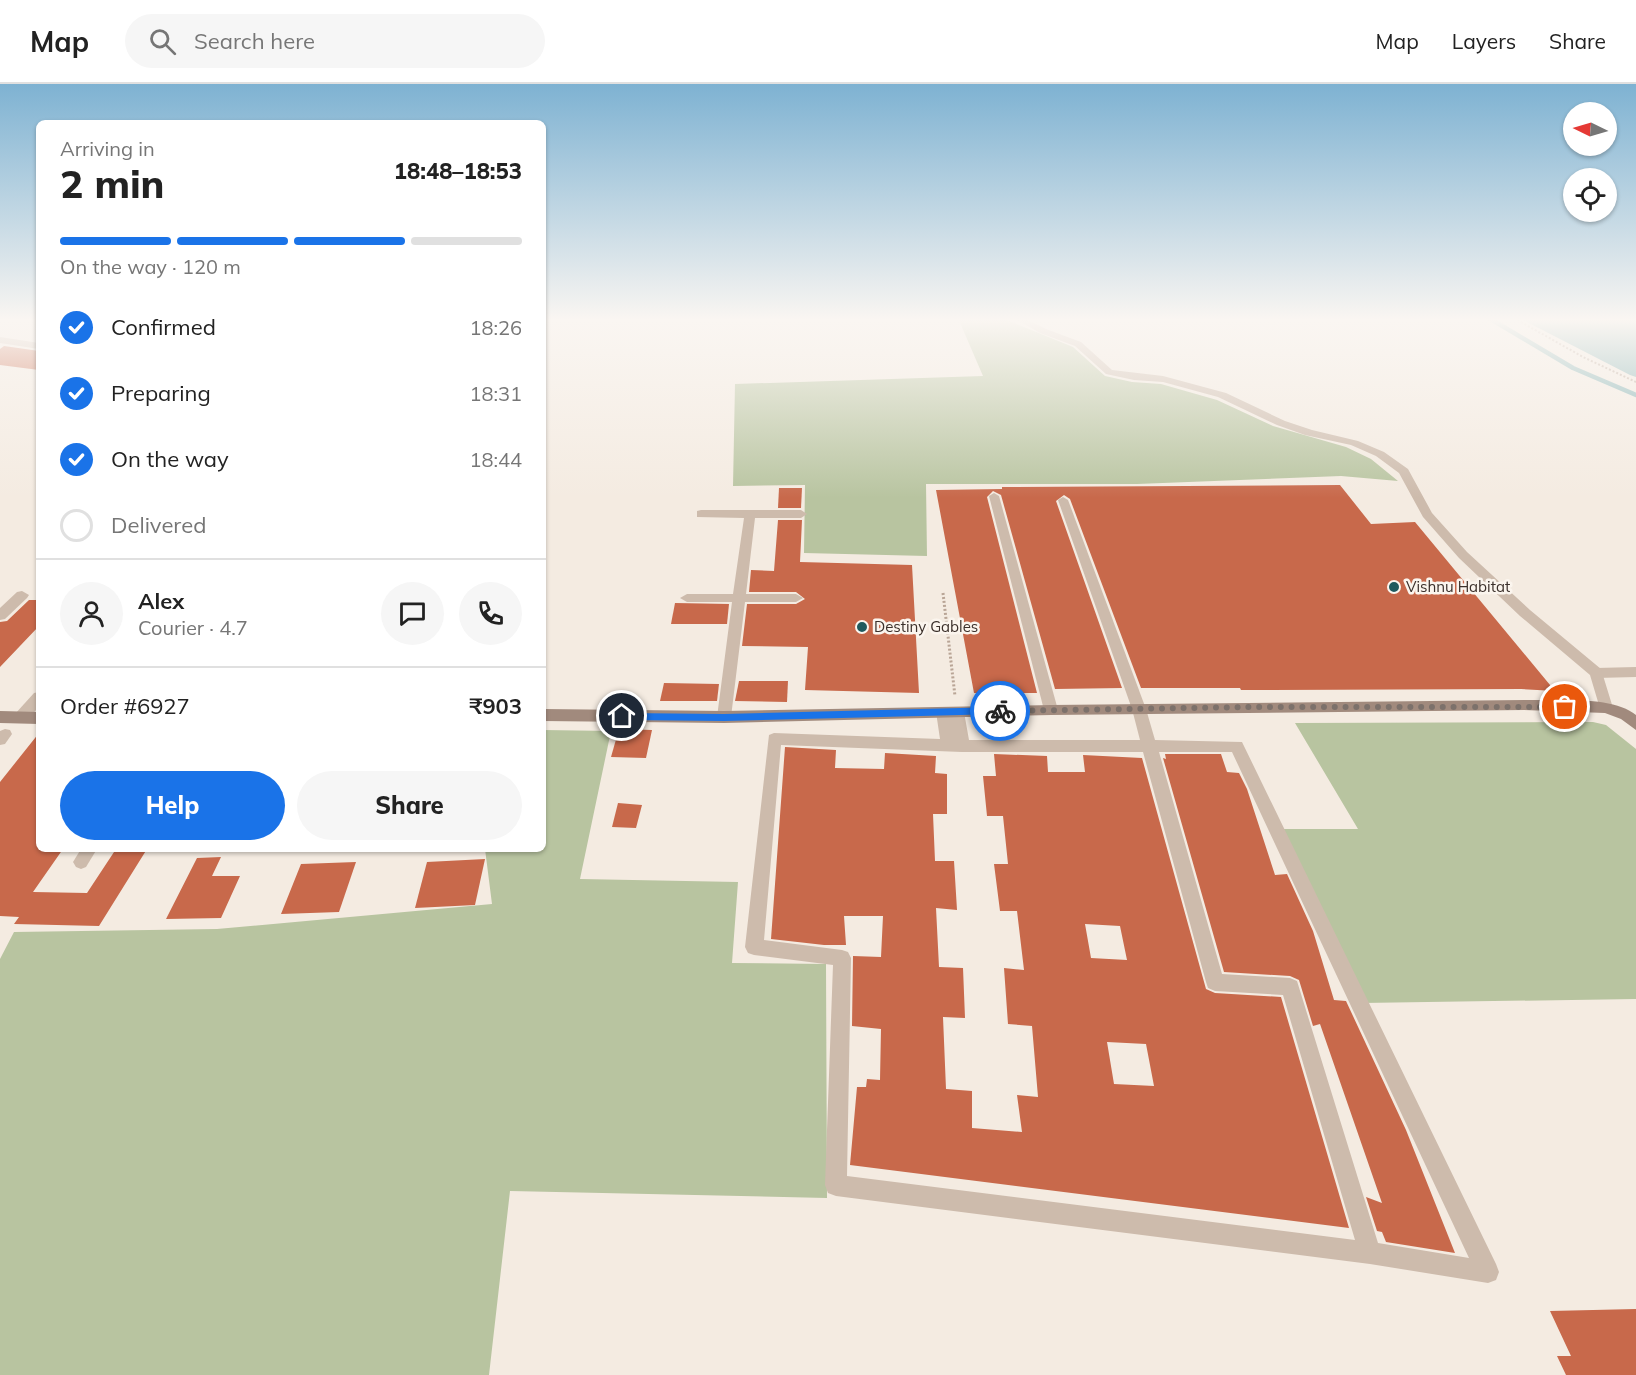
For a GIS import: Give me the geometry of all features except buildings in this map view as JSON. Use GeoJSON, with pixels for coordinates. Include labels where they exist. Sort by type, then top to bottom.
{"type":"FeatureCollection","features":[{"type":"Feature","properties":{"kind":"street"},"geometry":{"type":"LineString","coordinates":[[1152,378],[1163,379],[1222,395],[1281,423],[1354,443],[1380,454],[1404,471],[1427,514],[1463,555],[1525,613],[1596,673],[1606,708]]}},
{"type":"Feature","properties":{"kind":"street"},"geometry":{"type":"LineString","coordinates":[[701,514],[801,514]]}},
{"type":"Feature","properties":{"kind":"street"},"geometry":{"type":"LineString","coordinates":[[724,717],[750,514]]}},
{"type":"Feature","properties":{"kind":"street"},"geometry":{"type":"LineString","coordinates":[[0,616],[22,595]]}},
{"type":"Feature","properties":{"kind":"street"},"geometry":{"type":"LineString","coordinates":[[687,598],[796,597]]}},
{"type":"Feature","properties":{"kind":"street"},"geometry":{"type":"LineString","coordinates":[[20,718],[36,700]]}},
{"type":"Feature","properties":{"kind":"street"},"geometry":{"type":"LineString","coordinates":[[546,715],[724,717],[1051,710],[1492,705],[1606,708],[1626,715],[1636,724]]}},
{"type":"Feature","properties":{"kind":"street"},"geometry":{"type":"LineString","coordinates":[[1139,709],[1215,982],[1290,987],[1370,1253]]}},
{"type":"Feature","properties":{"kind":"street"},"geometry":{"type":"LineString","coordinates":[[950,712],[955,746]]}},
{"type":"Feature","properties":{"kind":"street"},"geometry":{"type":"LineString","coordinates":[[0,717],[36,718]]}},
{"type":"Feature","properties":{"kind":"street"},"geometry":{"type":"LineString","coordinates":[[774,739],[955,746],[1237,746],[1488,1272],[1370,1253],[836,1185],[842,958],[754,947],[774,739]]}},
{"type":"Feature","properties":{"kind":"lane"},"geometry":{"type":"LineString","coordinates":[[994,496],[1051,710]]}},
{"type":"Feature","properties":{"kind":"lane"},"geometry":{"type":"LineString","coordinates":[[1063,500],[1139,709]]}},
{"type":"Feature","properties":{"kind":"lane"},"geometry":{"type":"LineString","coordinates":[[1596,673],[1636,672]]}},
{"type":"Feature","properties":{"kind":"path"},"geometry":{"type":"LineString","coordinates":[[943,593],[950,712]]}},
{"type":"Feature","properties":{"kind":"green space"},"geometry":{"type":"Polygon","coordinates":[[[913,378],[1115,378],[1161,384],[1217,400],[1273,426],[1346,447],[1371,459],[1398,481],[1341,476],[1137,484],[926,484],[927,556],[804,553],[805,485],[733,486],[735,384],[913,378]]]}},
{"type":"Feature","properties":{"kind":"green space"},"geometry":{"type":"Polygon","coordinates":[[[1593,722],[1606,725],[1636,749],[1636,999],[1362,1003],[1274,829],[1358,829],[1295,723],[1593,722]]]}},
{"type":"Feature","properties":{"kind":"green space"},"geometry":{"type":"Polygon","coordinates":[[[546,730],[611,731],[580,879],[738,882],[732,963],[826,964],[827,1198],[510,1191],[489,1375],[0,1375],[0,959],[14,932],[217,929],[492,904],[485,852],[546,852],[546,730]]]}},
{"type":"Feature","properties":{"kind":"waterway"},"geometry":{"type":"LineString","coordinates":[[1597,378],[1636,395]]}},
{"type":"Feature","properties":{"kind":"way so far"},"geometry":{"type":"LineString","coordinates":[[1000,711],[1524,705],[1565,707]]}},
{"type":"Feature","properties":{"kind":"place","name":"Vishnu Habitat"},"geometry":{"type":"Point","coordinates":[1394,587]}},
{"type":"Feature","properties":{"kind":"place","name":"Destiny Gables"},"geometry":{"type":"Point","coordinates":[862,627]}},
{"type":"Feature","properties":{"kind":"route"},"geometry":{"type":"LineString","coordinates":[[622,716],[724,717],[1000,711]]}}]}
